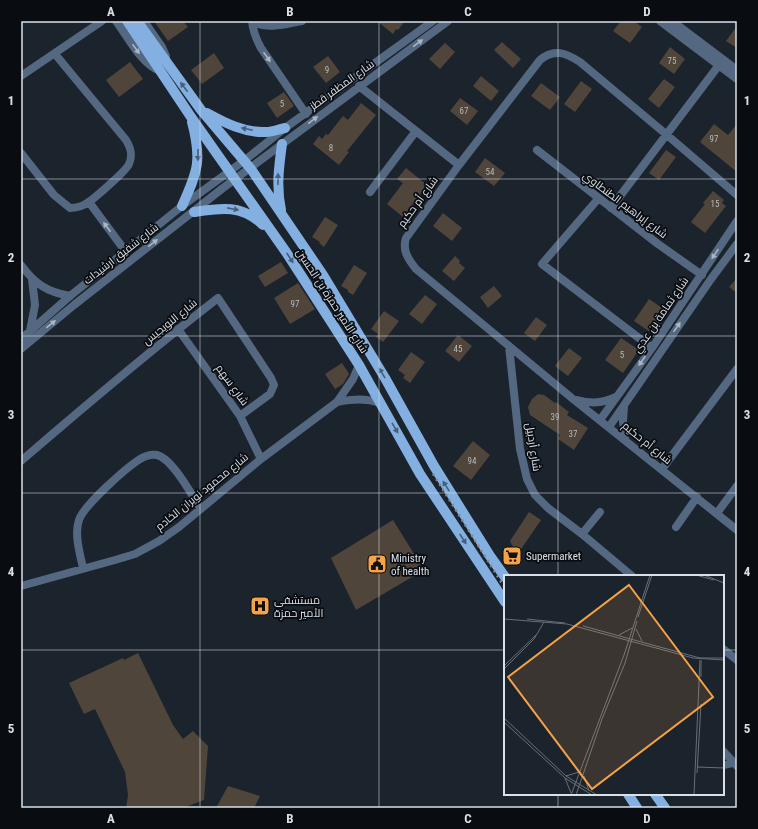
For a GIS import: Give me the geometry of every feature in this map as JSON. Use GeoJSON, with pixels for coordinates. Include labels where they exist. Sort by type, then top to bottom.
{"type":"FeatureCollection","features":[{"type":"Feature","properties":{"kind":"main road","name":"شارع الأمير حمزة بن الحسين"},"geometry":{"type":"LineString","coordinates":[[127,21],[164,68],[251,168],[333,292],[385,378],[434,466],[490,556],[504,576]]}},
{"type":"Feature","properties":{"kind":"main road","name":"شارع الأمير حمزة بن الحسين"},"geometry":{"type":"LineString","coordinates":[[137,21],[191,117],[233,175],[359,365],[420,474],[504,600]]}},
{"type":"Feature","properties":{"kind":"main road"},"geometry":{"type":"LineString","coordinates":[[201,110],[222,121],[244,129],[267,132],[285,128]]}},
{"type":"Feature","properties":{"kind":"main road"},"geometry":{"type":"LineString","coordinates":[[182,206],[194,179],[198,158],[197,141],[191,117]]}},
{"type":"Feature","properties":{"kind":"main road"},"geometry":{"type":"LineString","coordinates":[[282,144],[277,177],[278,200],[282,214]]}},
{"type":"Feature","properties":{"kind":"main road"},"geometry":{"type":"LineString","coordinates":[[194,212],[228,208],[236,210],[250,215],[259,221],[275,237]]}},
{"type":"Feature","properties":{"kind":"main road"},"geometry":{"type":"LineString","coordinates":[[629,795],[637,808]]}},
{"type":"Feature","properties":{"kind":"main road"},"geometry":{"type":"LineString","coordinates":[[656,795],[665,808]]}},
{"type":"Feature","properties":{"kind":"street"},"geometry":{"type":"LineString","coordinates":[[21,76],[56,54],[102,21]]}},
{"type":"Feature","properties":{"kind":"street"},"geometry":{"type":"LineString","coordinates":[[116,21],[145,61],[152,68],[164,68],[167,59],[164,51],[144,21]]}},
{"type":"Feature","properties":{"kind":"street"},"geometry":{"type":"LineString","coordinates":[[252,21],[266,26],[302,21]]}},
{"type":"Feature","properties":{"kind":"street"},"geometry":{"type":"LineString","coordinates":[[252,21],[255,37],[261,48],[306,114]]}},
{"type":"Feature","properties":{"kind":"street","name":"شارع المظفر قطز"},"geometry":{"type":"LineString","coordinates":[[233,175],[244,160],[285,128],[433,21]]}},
{"type":"Feature","properties":{"kind":"street","name":"شارع المظفر قطز"},"geometry":{"type":"LineString","coordinates":[[233,175],[251,168],[448,21]]}},
{"type":"Feature","properties":{"kind":"street"},"geometry":{"type":"LineString","coordinates":[[660,21],[737,79]]}},
{"type":"Feature","properties":{"kind":"street"},"geometry":{"type":"LineString","coordinates":[[672,21],[737,70]]}},
{"type":"Feature","properties":{"kind":"street","name":"شارع أم حكيم"},"geometry":{"type":"LineString","coordinates":[[737,195],[580,62],[572,57],[553,52],[545,55],[540,60],[458,165],[406,238],[404,246],[409,259],[416,269],[573,399],[737,530]]}},
{"type":"Feature","properties":{"kind":"street"},"geometry":{"type":"LineString","coordinates":[[21,153],[54,195],[63,204],[70,208],[77,208],[89,202],[129,166],[132,156],[131,148],[126,140],[56,54]]}},
{"type":"Feature","properties":{"kind":"street"},"geometry":{"type":"LineString","coordinates":[[611,208],[719,65]]}},
{"type":"Feature","properties":{"kind":"street"},"geometry":{"type":"LineString","coordinates":[[359,86],[458,165]]}},
{"type":"Feature","properties":{"kind":"street"},"geometry":{"type":"LineString","coordinates":[[370,192],[416,131]]}},
{"type":"Feature","properties":{"kind":"street","name":"شارع إبراهيم الطنطاوي"},"geometry":{"type":"LineString","coordinates":[[537,150],[598,199],[702,275]]}},
{"type":"Feature","properties":{"kind":"street","name":"شارع شفيق ارشيدات"},"geometry":{"type":"LineString","coordinates":[[21,349],[32,334],[70,296],[182,206],[233,175]]}},
{"type":"Feature","properties":{"kind":"street","name":"شارع شفيق ارشيدات"},"geometry":{"type":"LineString","coordinates":[[21,339],[32,334],[194,212],[233,175]]}},
{"type":"Feature","properties":{"kind":"street"},"geometry":{"type":"LineString","coordinates":[[598,199],[542,264],[652,348]]}},
{"type":"Feature","properties":{"kind":"street"},"geometry":{"type":"LineString","coordinates":[[89,202],[126,252]]}},
{"type":"Feature","properties":{"kind":"street","name":"شارع ثمامة بن عدي"},"geometry":{"type":"LineString","coordinates":[[600,420],[652,348],[737,222]]}},
{"type":"Feature","properties":{"kind":"street","name":"شارع ثمامة بن عدي"},"geometry":{"type":"LineString","coordinates":[[609,427],[667,341],[737,244]]}},
{"type":"Feature","properties":{"kind":"street"},"geometry":{"type":"LineString","coordinates":[[21,265],[32,279],[50,290],[70,296]]}},
{"type":"Feature","properties":{"kind":"street"},"geometry":{"type":"LineString","coordinates":[[32,279],[35,305],[32,334]]}},
{"type":"Feature","properties":{"kind":"street","name":"شارع النويجيس"},"geometry":{"type":"LineString","coordinates":[[21,461],[88,402],[218,298],[271,378],[274,385],[270,394],[240,416]]}},
{"type":"Feature","properties":{"kind":"street","name":"شارع سهم"},"geometry":{"type":"LineString","coordinates":[[178,329],[240,416],[261,459]]}},
{"type":"Feature","properties":{"kind":"street","name":"شارع أردبيل"},"geometry":{"type":"LineString","coordinates":[[509,346],[520,449],[526,479],[535,495],[548,508],[582,534],[629,575]]}},
{"type":"Feature","properties":{"kind":"street","name":"شارع محمود نويران الخادم"},"geometry":{"type":"LineString","coordinates":[[21,586],[115,560],[146,548],[179,527],[261,459],[337,402],[353,379],[359,365]]}},
{"type":"Feature","properties":{"kind":"street"},"geometry":{"type":"LineString","coordinates":[[662,469],[737,369]]}},
{"type":"Feature","properties":{"kind":"street"},"geometry":{"type":"LineString","coordinates":[[573,399],[595,403],[607,401],[617,397]]}},
{"type":"Feature","properties":{"kind":"street","name":"شارع محمود نويران الخادم"},"geometry":{"type":"LineString","coordinates":[[337,402],[361,399],[381,403]]}},
{"type":"Feature","properties":{"kind":"street"},"geometry":{"type":"LineString","coordinates":[[624,406],[624,439]]}},
{"type":"Feature","properties":{"kind":"street"},"geometry":{"type":"LineString","coordinates":[[83,568],[77,529],[79,519],[86,509],[108,486],[133,464],[145,457],[157,455],[167,460],[201,509]]}},
{"type":"Feature","properties":{"kind":"street"},"geometry":{"type":"LineString","coordinates":[[717,513],[737,486]]}},
{"type":"Feature","properties":{"kind":"street"},"geometry":{"type":"LineString","coordinates":[[676,527],[697,497]]}},
{"type":"Feature","properties":{"kind":"street"},"geometry":{"type":"LineString","coordinates":[[582,534],[600,512]]}},
{"type":"Feature","properties":{"kind":"street"},"geometry":{"type":"LineString","coordinates":[[724,650],[737,660]]}},
{"type":"Feature","properties":{"kind":"street"},"geometry":{"type":"LineString","coordinates":[[724,752],[736,764]]}},
{"type":"Feature","properties":{"kind":"street"},"geometry":{"type":"LineString","coordinates":[[724,765],[736,764]]}},
{"type":"Feature","properties":{"kind":"building"},"geometry":{"type":"Polygon","coordinates":[[[154,21],[183,21],[188,27],[168,41],[154,21]]]}},
{"type":"Feature","properties":{"kind":"building"},"geometry":{"type":"Polygon","coordinates":[[[377,21],[405,21],[393,34],[377,21]]]}},
{"type":"Feature","properties":{"kind":"building"},"geometry":{"type":"Polygon","coordinates":[[[621,21],[634,21],[642,27],[630,43],[613,31],[621,21]]]}},
{"type":"Feature","properties":{"kind":"building"},"geometry":{"type":"Polygon","coordinates":[[[737,26],[737,48],[726,41],[737,26]]]}},
{"type":"Feature","properties":{"kind":"building"},"geometry":{"type":"Polygon","coordinates":[[[502,42],[521,59],[513,68],[494,50],[502,42]]]}},
{"type":"Feature","properties":{"kind":"building"},"geometry":{"type":"Polygon","coordinates":[[[445,43],[455,52],[440,69],[429,59],[445,43]]]}},
{"type":"Feature","properties":{"kind":"building"},"geometry":{"type":"Polygon","coordinates":[[[670,47],[685,59],[674,74],[659,63],[670,47]]]}},
{"type":"Feature","properties":{"kind":"building"},"geometry":{"type":"Polygon","coordinates":[[[214,53],[224,68],[202,84],[191,70],[214,53]]]}},
{"type":"Feature","properties":{"kind":"building"},"geometry":{"type":"Polygon","coordinates":[[[328,56],[340,72],[326,83],[313,67],[328,56]]]}},
{"type":"Feature","properties":{"kind":"building"},"geometry":{"type":"Polygon","coordinates":[[[130,62],[143,79],[119,97],[106,80],[130,62]]]}},
{"type":"Feature","properties":{"kind":"building"},"geometry":{"type":"Polygon","coordinates":[[[481,76],[499,91],[491,101],[473,86],[481,76]]]}},
{"type":"Feature","properties":{"kind":"building"},"geometry":{"type":"Polygon","coordinates":[[[664,79],[675,87],[659,108],[648,99],[664,79]]]}},
{"type":"Feature","properties":{"kind":"building"},"geometry":{"type":"Polygon","coordinates":[[[581,81],[592,89],[575,112],[564,104],[581,81]]]}},
{"type":"Feature","properties":{"kind":"building"},"geometry":{"type":"Polygon","coordinates":[[[541,83],[560,97],[550,110],[531,96],[541,83]]]}},
{"type":"Feature","properties":{"kind":"building"},"geometry":{"type":"Polygon","coordinates":[[[284,92],[294,106],[277,118],[267,103],[284,92]]]}},
{"type":"Feature","properties":{"kind":"building"},"geometry":{"type":"Polygon","coordinates":[[[460,98],[478,111],[467,125],[450,111],[460,98]]]}},
{"type":"Feature","properties":{"kind":"building"},"geometry":{"type":"Polygon","coordinates":[[[361,103],[376,115],[347,151],[349,152],[339,165],[313,144],[319,136],[322,139],[326,134],[328,135],[343,116],[348,120],[361,103]]]}},
{"type":"Feature","properties":{"kind":"building"},"geometry":{"type":"Polygon","coordinates":[[[714,124],[728,135],[737,124],[737,172],[700,142],[714,124]]]}},
{"type":"Feature","properties":{"kind":"building"},"geometry":{"type":"Polygon","coordinates":[[[666,150],[676,157],[659,180],[649,173],[666,150]]]}},
{"type":"Feature","properties":{"kind":"building"},"geometry":{"type":"Polygon","coordinates":[[[485,158],[505,173],[494,186],[475,172],[485,158]]]}},
{"type":"Feature","properties":{"kind":"building"},"geometry":{"type":"Polygon","coordinates":[[[406,168],[427,185],[403,217],[387,204],[403,183],[397,179],[406,168]]]}},
{"type":"Feature","properties":{"kind":"building"},"geometry":{"type":"Polygon","coordinates":[[[713,191],[724,200],[722,203],[726,206],[705,233],[691,222],[705,204],[703,203],[713,191]]]}},
{"type":"Feature","properties":{"kind":"building"},"geometry":{"type":"Polygon","coordinates":[[[443,213],[462,228],[452,241],[433,226],[443,213]]]}},
{"type":"Feature","properties":{"kind":"building"},"geometry":{"type":"Polygon","coordinates":[[[325,217],[338,225],[324,247],[319,243],[320,242],[312,237],[325,217]]]}},
{"type":"Feature","properties":{"kind":"building"},"geometry":{"type":"Polygon","coordinates":[[[455,256],[460,261],[459,263],[465,268],[454,281],[442,271],[455,256]]]}},
{"type":"Feature","properties":{"kind":"building"},"geometry":{"type":"Polygon","coordinates":[[[281,262],[288,273],[265,287],[258,276],[281,262]]]}},
{"type":"Feature","properties":{"kind":"building"},"geometry":{"type":"Polygon","coordinates":[[[354,265],[367,273],[353,295],[341,286],[354,265]]]}},
{"type":"Feature","properties":{"kind":"building"},"geometry":{"type":"Polygon","coordinates":[[[737,278],[737,293],[729,287],[737,278]]]}},
{"type":"Feature","properties":{"kind":"building"},"geometry":{"type":"Polygon","coordinates":[[[298,283],[315,309],[290,324],[274,298],[298,283]]]}},
{"type":"Feature","properties":{"kind":"building"},"geometry":{"type":"Polygon","coordinates":[[[494,286],[502,296],[488,308],[480,297],[494,286]]]}},
{"type":"Feature","properties":{"kind":"building"},"geometry":{"type":"Polygon","coordinates":[[[425,295],[437,304],[422,324],[409,314],[425,295]]]}},
{"type":"Feature","properties":{"kind":"building"},"geometry":{"type":"Polygon","coordinates":[[[649,299],[668,312],[653,334],[634,321],[649,299]]]}},
{"type":"Feature","properties":{"kind":"building"},"geometry":{"type":"Polygon","coordinates":[[[384,311],[399,321],[383,342],[376,337],[378,334],[371,329],[384,311]]]}},
{"type":"Feature","properties":{"kind":"building"},"geometry":{"type":"Polygon","coordinates":[[[536,317],[547,325],[535,341],[524,333],[536,317]]]}},
{"type":"Feature","properties":{"kind":"building"},"geometry":{"type":"Polygon","coordinates":[[[458,335],[472,346],[459,362],[445,351],[458,335]]]}},
{"type":"Feature","properties":{"kind":"building"},"geometry":{"type":"Polygon","coordinates":[[[621,338],[639,350],[623,373],[605,360],[621,338]]]}},
{"type":"Feature","properties":{"kind":"building"},"geometry":{"type":"Polygon","coordinates":[[[569,348],[582,358],[568,376],[555,366],[569,348]]]}},
{"type":"Feature","properties":{"kind":"building"},"geometry":{"type":"Polygon","coordinates":[[[411,352],[425,362],[410,383],[403,378],[405,375],[398,370],[411,352]]]}},
{"type":"Feature","properties":{"kind":"building"},"geometry":{"type":"Polygon","coordinates":[[[342,363],[349,374],[343,384],[335,389],[325,374],[342,363]]]}},
{"type":"Feature","properties":{"kind":"building"},"geometry":{"type":"Polygon","coordinates":[[[538,394],[544,395],[555,403],[556,402],[569,412],[567,415],[588,428],[574,450],[558,439],[560,435],[530,415],[528,407],[532,399],[538,394]]]}},
{"type":"Feature","properties":{"kind":"building"},"geometry":{"type":"Polygon","coordinates":[[[473,441],[490,455],[471,480],[453,466],[473,441]]]}},
{"type":"Feature","properties":{"kind":"building"},"geometry":{"type":"Polygon","coordinates":[[[529,512],[541,520],[517,555],[510,541],[529,512]]]}},
{"type":"Feature","properties":{"kind":"building","name":"Ministry of health"},"geometry":{"type":"Polygon","coordinates":[[[393,520],[424,570],[356,610],[331,558],[393,520]]]}},
{"type":"Feature","properties":{"kind":"building"},"geometry":{"type":"Polygon","coordinates":[[[138,653],[173,725],[183,739],[193,731],[208,746],[204,800],[183,808],[126,808],[128,795],[125,772],[95,709],[84,714],[69,683],[123,658],[124,660],[138,653]]]}},
{"type":"Feature","properties":{"kind":"building"},"geometry":{"type":"Polygon","coordinates":[[[228,786],[260,796],[254,808],[216,808],[228,786]]]}},
{"type":"Feature","properties":{"kind":"railway"},"geometry":{"type":"LineString","coordinates":[[433,474],[504,586]]}},
{"type":"Feature","properties":{"kind":"place","name":"Supermarket"},"geometry":{"type":"Point","coordinates":[512,556]}},
{"type":"Feature","properties":{"kind":"place","name":"Ministry of health"},"geometry":{"type":"Point","coordinates":[377,564]}},
{"type":"Feature","properties":{"kind":"place","name":"مستشفى الأمير حمزة"},"geometry":{"type":"Point","coordinates":[260,606]}}]}
